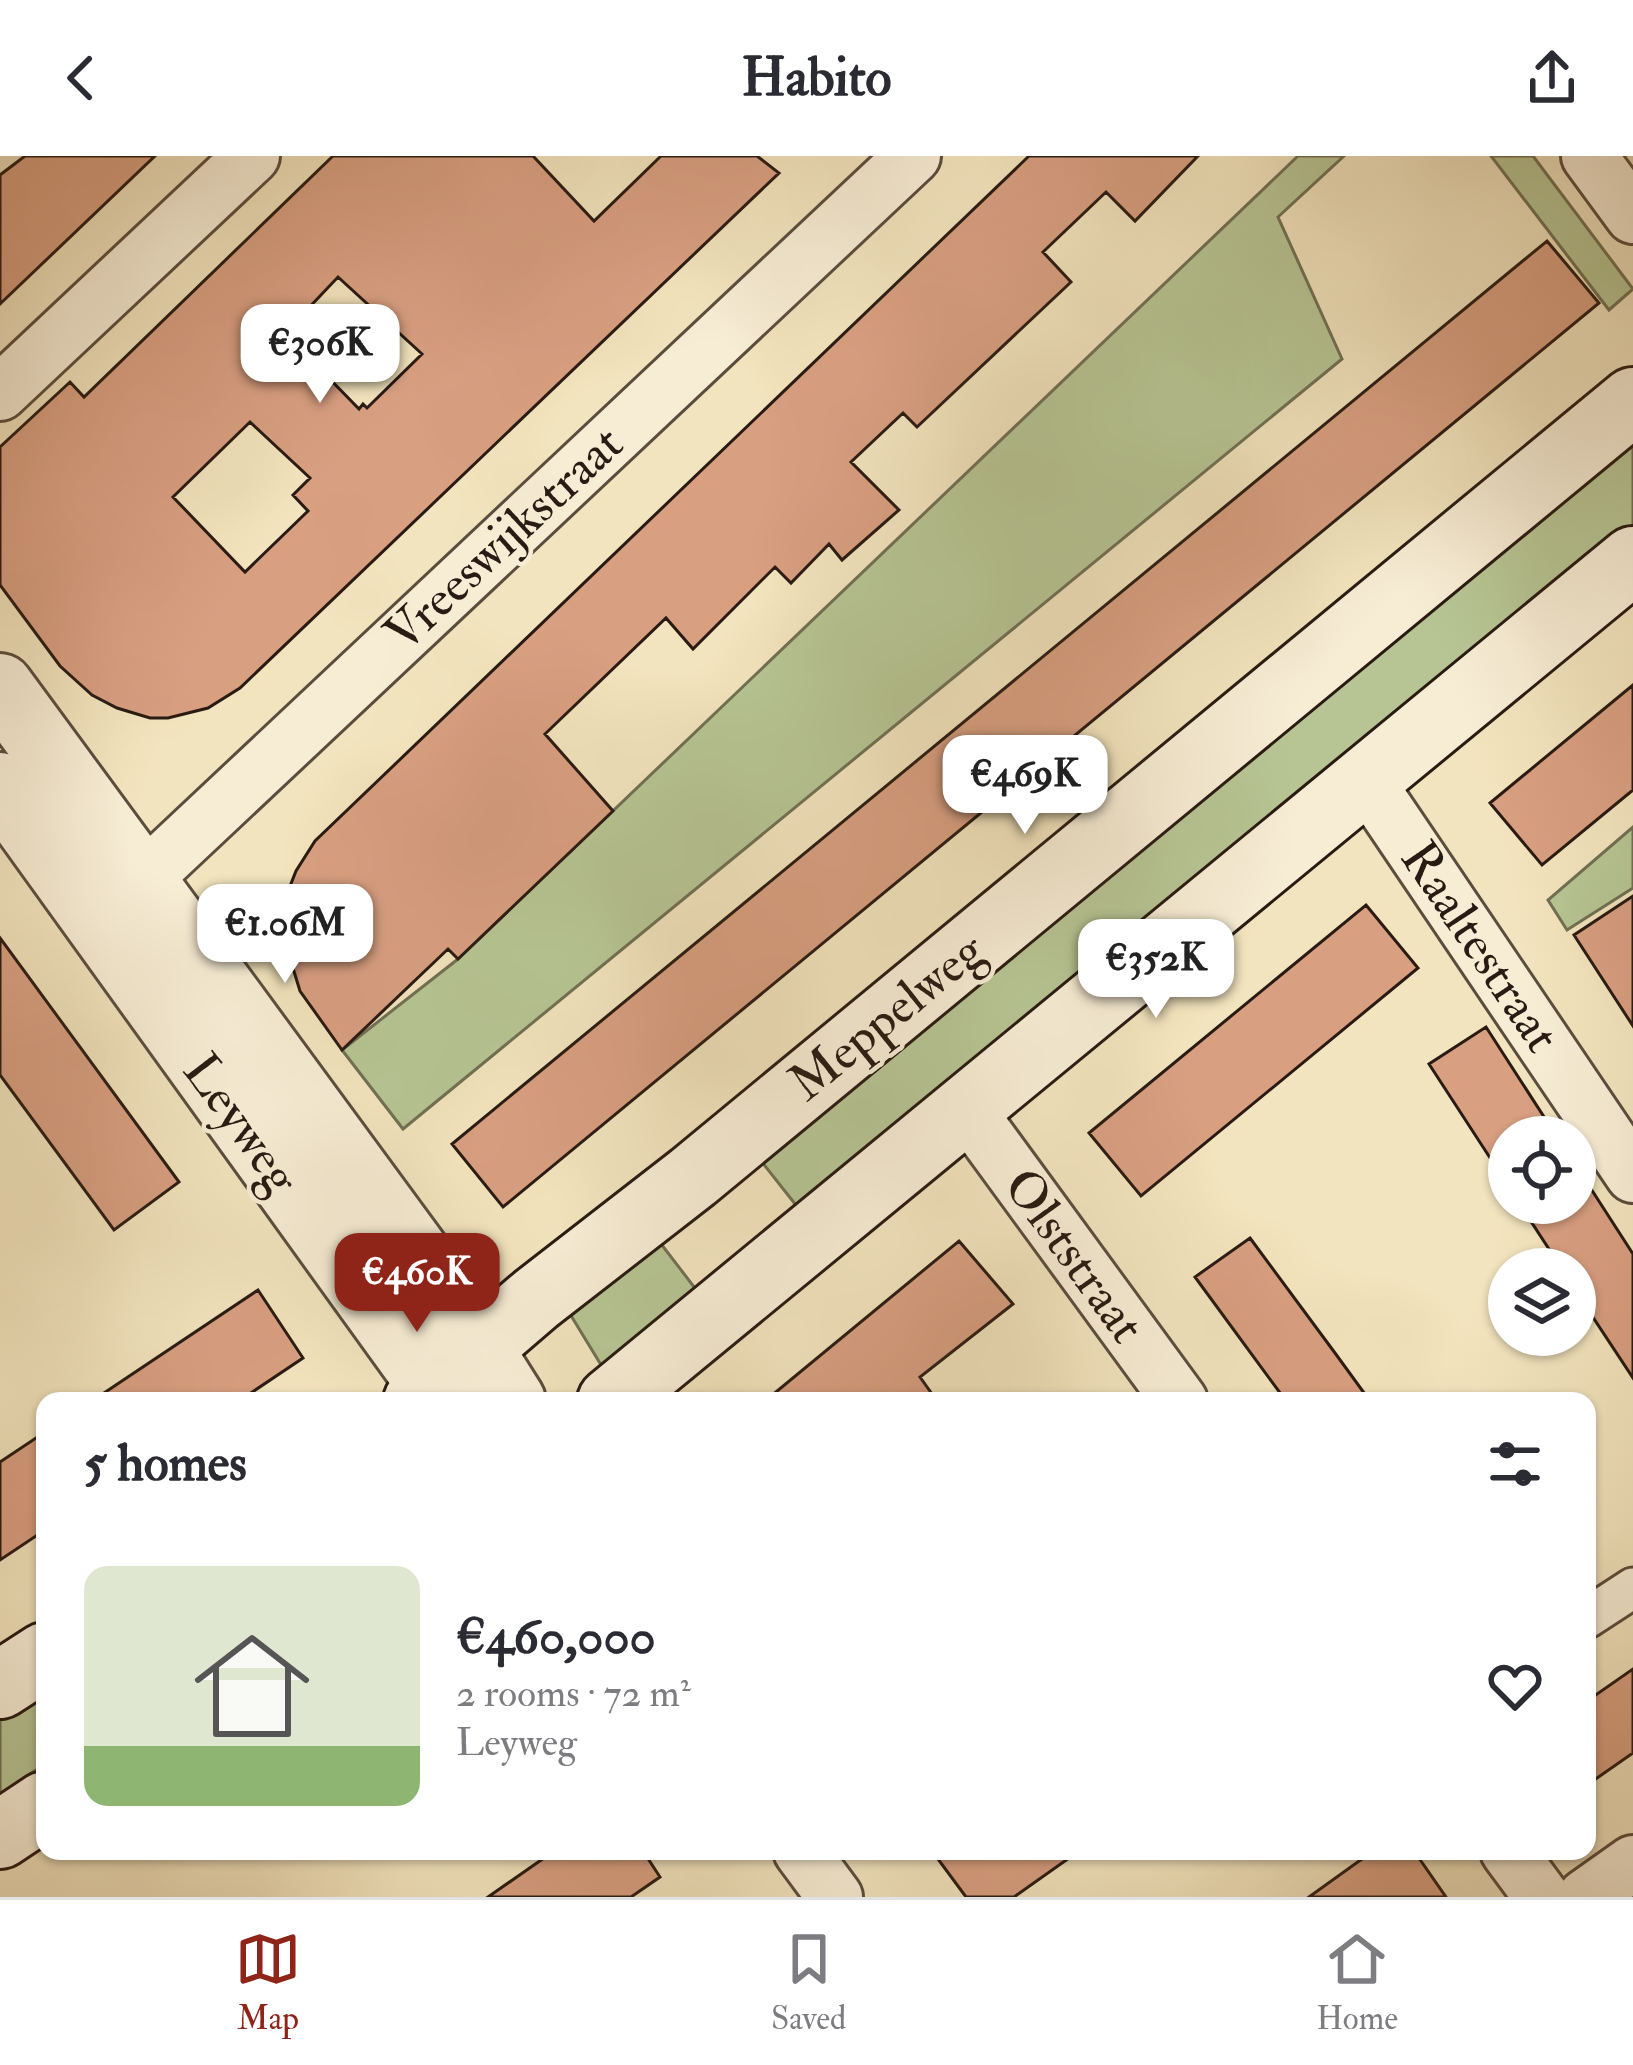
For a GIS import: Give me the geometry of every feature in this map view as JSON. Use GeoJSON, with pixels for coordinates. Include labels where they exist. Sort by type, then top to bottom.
{"type":"FeatureCollection","features":[{"type":"Feature","properties":{"kind":"main road","name":"Meppelweg"},"geometry":{"type":"LineString","coordinates":[[457,1388],[1633,401]]}},
{"type":"Feature","properties":{"kind":"main road"},"geometry":{"type":"LineString","coordinates":[[622,1392],[1633,560]]}},
{"type":"Feature","properties":{"kind":"main road","name":"Leyweg"},"geometry":{"type":"LineString","coordinates":[[0,687],[143,879],[457,1388]]}},
{"type":"Feature","properties":{"kind":"main road","name":"Leyweg"},"geometry":{"type":"LineString","coordinates":[[0,786],[97,924],[457,1388]]}},
{"type":"Feature","properties":{"kind":"main road"},"geometry":{"type":"LineString","coordinates":[[0,1685],[36,1662]]}},
{"type":"Feature","properties":{"kind":"main road"},"geometry":{"type":"LineString","coordinates":[[0,1835],[36,1811]]}},
{"type":"Feature","properties":{"kind":"street","name":"Vreeswijkstraat"},"geometry":{"type":"LineString","coordinates":[[97,924],[914,156]]}},
{"type":"Feature","properties":{"kind":"street"},"geometry":{"type":"LineString","coordinates":[[1588,156],[1633,216]]}},
{"type":"Feature","properties":{"kind":"street"},"geometry":{"type":"LineString","coordinates":[[0,393],[249,157]]}},
{"type":"Feature","properties":{"kind":"street","name":"Raaltestraat"},"geometry":{"type":"LineString","coordinates":[[1366,780],[1633,1175]]}},
{"type":"Feature","properties":{"kind":"street","name":"Olststraat"},"geometry":{"type":"LineString","coordinates":[[968,1111],[1173,1392]]}},
{"type":"Feature","properties":{"kind":"street"},"geometry":{"type":"LineString","coordinates":[[1596,1612],[1633,1588]]}},
{"type":"Feature","properties":{"kind":"street"},"geometry":{"type":"LineString","coordinates":[[808,1860],[835,1897]]}},
{"type":"Feature","properties":{"kind":"street"},"geometry":{"type":"LineString","coordinates":[[1515,1860],[1542,1897]]}},
{"type":"Feature","properties":{"kind":"street"},"geometry":{"type":"LineString","coordinates":[[1585,1897],[1633,1863]]}},
{"type":"Feature","properties":{"kind":"green space"},"geometry":{"type":"Polygon","coordinates":[[[1298,156],[1344,156],[1278,217],[1342,359],[403,1129],[342,1050],[458,959],[1298,156]]]}},
{"type":"Feature","properties":{"kind":"green space"},"geometry":{"type":"Polygon","coordinates":[[[1491,156],[1533,156],[1633,289],[1609,310],[1491,156]]]}},
{"type":"Feature","properties":{"kind":"green space"},"geometry":{"type":"Polygon","coordinates":[[[1633,412],[1633,535],[803,1214],[754,1152],[1633,412]]]}},
{"type":"Feature","properties":{"kind":"green space"},"geometry":{"type":"Polygon","coordinates":[[[1633,827],[1633,888],[1567,930],[1548,900],[1633,827]]]}},
{"type":"Feature","properties":{"kind":"green space"},"geometry":{"type":"Polygon","coordinates":[[[655,1236],[701,1296],[606,1373],[567,1309],[655,1236]]]}},
{"type":"Feature","properties":{"kind":"green space"},"geometry":{"type":"Polygon","coordinates":[[[36,1678],[36,1770],[0,1794],[0,1702],[36,1678]]]}},
{"type":"Feature","properties":{"kind":"building"},"geometry":{"type":"Polygon","coordinates":[[[25,156],[155,156],[0,304],[0,175],[25,156]]]}},
{"type":"Feature","properties":{"kind":"building"},"geometry":{"type":"Polygon","coordinates":[[[333,156],[533,156],[594,221],[661,156],[757,156],[779,173],[240,688],[208,708],[150,718],[92,695],[60,666],[0,585],[0,447],[70,382],[84,397],[333,156]],[[338,277],[285,333],[359,409],[363,404],[367,408],[422,354],[338,277]],[[250,422],[173,497],[245,572],[308,511],[293,495],[310,478],[250,422]]]}},
{"type":"Feature","properties":{"kind":"building"},"geometry":{"type":"Polygon","coordinates":[[[1029,156],[1198,156],[1135,221],[1106,192],[1043,252],[1071,282],[917,427],[903,413],[851,462],[899,510],[842,560],[829,544],[791,583],[775,567],[693,649],[666,618],[545,734],[613,811],[458,959],[448,949],[342,1050],[300,991],[284,939],[285,899],[315,841],[1029,156]]]}},
{"type":"Feature","properties":{"kind":"building"},"geometry":{"type":"Polygon","coordinates":[[[1547,241],[1599,303],[503,1207],[452,1144],[1547,241]]]}},
{"type":"Feature","properties":{"kind":"building"},"geometry":{"type":"Polygon","coordinates":[[[1633,685],[1633,790],[1542,865],[1490,803],[1633,685]]]}},
{"type":"Feature","properties":{"kind":"building"},"geometry":{"type":"Polygon","coordinates":[[[1633,896],[1633,1026],[1574,935],[1633,896]]]}},
{"type":"Feature","properties":{"kind":"building"},"geometry":{"type":"Polygon","coordinates":[[[1366,905],[1418,968],[1141,1196],[1089,1133],[1366,905]]]}},
{"type":"Feature","properties":{"kind":"building"},"geometry":{"type":"Polygon","coordinates":[[[0,938],[179,1182],[114,1230],[0,1075],[0,938]]]}},
{"type":"Feature","properties":{"kind":"building"},"geometry":{"type":"Polygon","coordinates":[[[1486,1027],[1543,1116],[1488,1116],[1488,1155],[1429,1064],[1486,1027]]]}},
{"type":"Feature","properties":{"kind":"building"},"geometry":{"type":"Polygon","coordinates":[[[1596,1197],[1633,1254],[1633,1378],[1596,1322],[1596,1248],[1548,1248],[1533,1224],[1596,1224],[1596,1197]]]}},
{"type":"Feature","properties":{"kind":"building"},"geometry":{"type":"Polygon","coordinates":[[[1250,1238],[1363,1392],[1279,1392],[1195,1277],[1250,1238]]]}},
{"type":"Feature","properties":{"kind":"building"},"geometry":{"type":"Polygon","coordinates":[[[959,1241],[1013,1304],[920,1377],[931,1392],[776,1392],[959,1241]]]}},
{"type":"Feature","properties":{"kind":"building"},"geometry":{"type":"Polygon","coordinates":[[[258,1290],[303,1358],[252,1392],[105,1392],[258,1290]]]}},
{"type":"Feature","properties":{"kind":"building"},"geometry":{"type":"Polygon","coordinates":[[[36,1438],[36,1536],[0,1560],[0,1462],[36,1438]]]}},
{"type":"Feature","properties":{"kind":"building"},"geometry":{"type":"Polygon","coordinates":[[[1633,1669],[1633,1753],[1596,1779],[1596,1695],[1633,1669]]]}},
{"type":"Feature","properties":{"kind":"building"},"geometry":{"type":"Polygon","coordinates":[[[541,1860],[649,1860],[660,1877],[631,1897],[488,1897],[541,1860]]]}},
{"type":"Feature","properties":{"kind":"building"},"geometry":{"type":"Polygon","coordinates":[[[939,1860],[1066,1860],[1014,1897],[966,1897],[939,1860]]]}},
{"type":"Feature","properties":{"kind":"building"},"geometry":{"type":"Polygon","coordinates":[[[1360,1860],[1420,1860],[1446,1897],[1309,1897],[1360,1860]]]}}]}
